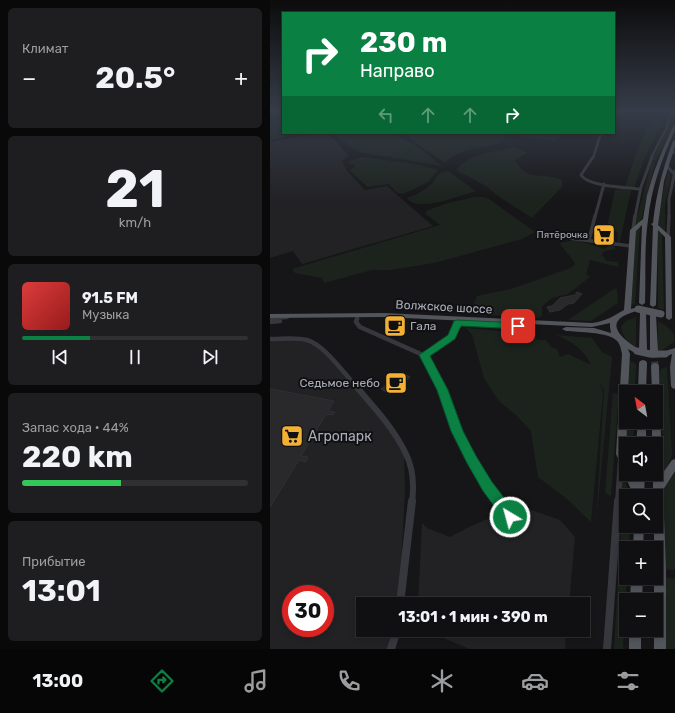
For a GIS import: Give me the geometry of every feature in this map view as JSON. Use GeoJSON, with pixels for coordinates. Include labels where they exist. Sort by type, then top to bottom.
{"type":"FeatureCollection","features":[{"type":"Feature","properties":{"kind":"main road"},"geometry":{"type":"LineString","coordinates":[[640,350],[645,220],[650,192],[660,158],[668,140]]}},
{"type":"Feature","properties":{"kind":"main road"},"geometry":{"type":"LineString","coordinates":[[653,305],[654,224],[666,162],[675,141]]}},
{"type":"Feature","properties":{"kind":"main road"},"geometry":{"type":"LineString","coordinates":[[660,158],[666,162]]}},
{"type":"Feature","properties":{"kind":"main road"},"geometry":{"type":"LineString","coordinates":[[645,220],[633,230],[627,311],[641,308],[655,311],[657,314],[672,320],[668,237],[654,224]]}},
{"type":"Feature","properties":{"kind":"main road","name":"Волжское шоссе"},"geometry":{"type":"LineString","coordinates":[[270,320],[292,316],[384,315],[592,325],[615,319],[627,311]]}},
{"type":"Feature","properties":{"kind":"main road"},"geometry":{"type":"LineString","coordinates":[[654,351],[657,314]]}},
{"type":"Feature","properties":{"kind":"main road","name":"Волжское шоссе"},"geometry":{"type":"LineString","coordinates":[[270,320],[280,321],[357,318],[594,330],[615,336]]}},
{"type":"Feature","properties":{"kind":"main road"},"geometry":{"type":"LineString","coordinates":[[615,319],[612,326],[615,336],[622,343],[650,354],[665,354],[675,351]]}},
{"type":"Feature","properties":{"kind":"main road"},"geometry":{"type":"LineString","coordinates":[[622,343],[626,354],[622,437]]}},
{"type":"Feature","properties":{"kind":"main road"},"geometry":{"type":"LineString","coordinates":[[675,356],[675,386]]}},
{"type":"Feature","properties":{"kind":"main road"},"geometry":{"type":"LineString","coordinates":[[642,385],[643,364]]}},
{"type":"Feature","properties":{"kind":"main road"},"geometry":{"type":"LineString","coordinates":[[655,366],[659,488],[660,649]]}},
{"type":"Feature","properties":{"kind":"main road"},"geometry":{"type":"LineString","coordinates":[[659,488],[675,463]]}},
{"type":"Feature","properties":{"kind":"main road"},"geometry":{"type":"LineString","coordinates":[[635,637],[635,649]]}},
{"type":"Feature","properties":{"kind":"street"},"geometry":{"type":"LineString","coordinates":[[599,140],[593,158],[581,175],[583,178],[591,183],[640,189]]}},
{"type":"Feature","properties":{"kind":"street"},"geometry":{"type":"LineString","coordinates":[[633,230],[640,189],[650,160],[660,140]]}},
{"type":"Feature","properties":{"kind":"street"},"geometry":{"type":"LineString","coordinates":[[669,154],[675,152]]}},
{"type":"Feature","properties":{"kind":"street"},"geometry":{"type":"LineString","coordinates":[[666,162],[674,172],[669,199],[668,237]]}},
{"type":"Feature","properties":{"kind":"street"},"geometry":{"type":"LineString","coordinates":[[589,240],[604,184]]}},
{"type":"Feature","properties":{"kind":"street"},"geometry":{"type":"LineString","coordinates":[[568,238],[631,246]]}},
{"type":"Feature","properties":{"kind":"street"},"geometry":{"type":"LineString","coordinates":[[357,318],[356,322],[360,328],[424,355],[442,390],[457,431],[471,460],[510,517]]}},
{"type":"Feature","properties":{"kind":"street"},"geometry":{"type":"LineString","coordinates":[[424,355],[452,337],[457,323]]}},
{"type":"Feature","properties":{"kind":"street"},"geometry":{"type":"LineString","coordinates":[[270,339],[296,338],[307,340],[320,347],[352,382],[392,432],[406,453],[412,474],[413,493],[401,597]]}},
{"type":"Feature","properties":{"kind":"street"},"geometry":{"type":"LineString","coordinates":[[607,649],[619,481]]}},
{"type":"Feature","properties":{"kind":"street"},"geometry":{"type":"LineString","coordinates":[[391,649],[395,637]]}},
{"type":"Feature","properties":{"kind":"shaded area"},"geometry":{"type":"Polygon","coordinates":[[[280,140],[335,140],[349,156],[342,161],[347,171],[365,190],[387,186],[433,226],[302,264],[293,251],[270,258],[270,142],[280,140]]]}},
{"type":"Feature","properties":{"kind":"shaded area"},"geometry":{"type":"Polygon","coordinates":[[[342,140],[406,140],[418,147],[442,166],[358,152],[342,140]]]}},
{"type":"Feature","properties":{"kind":"shaded area"},"geometry":{"type":"Polygon","coordinates":[[[413,140],[504,140],[490,146],[459,153],[445,163],[413,140]]]}},
{"type":"Feature","properties":{"kind":"shaded area"},"geometry":{"type":"Polygon","coordinates":[[[642,140],[654,140],[644,159],[634,188],[625,187],[642,140]]]}},
{"type":"Feature","properties":{"kind":"shaded area"},"geometry":{"type":"Polygon","coordinates":[[[662,140],[666,140],[656,161],[652,160],[662,140]]]}},
{"type":"Feature","properties":{"kind":"shaded area"},"geometry":{"type":"Polygon","coordinates":[[[515,147],[527,153],[515,160],[525,172],[562,180],[562,187],[532,218],[482,184],[456,170],[461,164],[475,157],[515,147]]]}},
{"type":"Feature","properties":{"kind":"shaded area"},"geometry":{"type":"Polygon","coordinates":[[[362,157],[415,164],[438,170],[428,182],[402,194],[397,193],[389,184],[368,187],[349,170],[354,168],[355,165],[347,162],[362,157]]]}},
{"type":"Feature","properties":{"kind":"shaded area"},"geometry":{"type":"Polygon","coordinates":[[[652,162],[655,162],[641,221],[634,228],[652,162]]]}},
{"type":"Feature","properties":{"kind":"shaded area"},"geometry":{"type":"Polygon","coordinates":[[[448,171],[476,191],[441,202],[427,204],[416,203],[406,198],[425,189],[439,174],[448,171]]]}},
{"type":"Feature","properties":{"kind":"shaded area"},"geometry":{"type":"Polygon","coordinates":[[[668,171],[671,176],[665,207],[665,233],[658,225],[660,205],[668,171]]]}},
{"type":"Feature","properties":{"kind":"shaded area"},"geometry":{"type":"Polygon","coordinates":[[[625,189],[631,191],[619,245],[617,231],[609,231],[607,227],[615,190],[625,189]]]}},
{"type":"Feature","properties":{"kind":"shaded area"},"geometry":{"type":"Polygon","coordinates":[[[474,197],[489,199],[535,232],[522,239],[434,263],[390,270],[372,270],[324,283],[322,278],[295,273],[292,269],[440,225],[426,214],[426,211],[448,203],[474,197]]]}},
{"type":"Feature","properties":{"kind":"shaded area"},"geometry":{"type":"Polygon","coordinates":[[[640,227],[635,305],[631,304],[636,231],[640,227]]]}},
{"type":"Feature","properties":{"kind":"shaded area"},"geometry":{"type":"Polygon","coordinates":[[[658,228],[662,233],[664,310],[658,308],[658,228]]]}},
{"type":"Feature","properties":{"kind":"shaded area"},"geometry":{"type":"Polygon","coordinates":[[[575,240],[605,249],[609,245],[615,247],[615,249],[605,251],[602,255],[607,261],[618,262],[618,267],[590,260],[586,274],[590,277],[568,294],[552,298],[542,306],[542,316],[538,318],[470,314],[477,296],[511,289],[571,268],[575,264],[560,243],[575,240]]]}},
{"type":"Feature","properties":{"kind":"shaded area"},"geometry":{"type":"Polygon","coordinates":[[[614,289],[617,289],[618,303],[591,321],[568,320],[614,289]]]}},
{"type":"Feature","properties":{"kind":"shaded area"},"geometry":{"type":"Polygon","coordinates":[[[636,317],[636,347],[624,337],[621,327],[626,321],[636,317]]]}},
{"type":"Feature","properties":{"kind":"shaded area"},"geometry":{"type":"Polygon","coordinates":[[[658,321],[670,329],[675,341],[664,349],[658,351],[658,321]]]}},
{"type":"Feature","properties":{"kind":"shaded area"},"geometry":{"type":"Polygon","coordinates":[[[466,328],[531,334],[538,340],[546,340],[551,347],[557,349],[560,357],[568,354],[591,365],[582,351],[557,335],[592,338],[602,352],[612,357],[596,524],[604,391],[600,383],[603,394],[591,522],[567,499],[538,477],[531,431],[517,416],[500,402],[490,388],[484,378],[472,335],[466,328]]]}},
{"type":"Feature","properties":{"kind":"shaded area"},"geometry":{"type":"Polygon","coordinates":[[[296,338],[314,343],[332,360],[392,432],[404,450],[405,492],[399,597],[356,597],[356,637],[395,637],[391,649],[270,649],[270,339],[296,338]]]}},
{"type":"Feature","properties":{"kind":"shaded area"},"geometry":{"type":"Polygon","coordinates":[[[630,361],[636,364],[635,385],[628,385],[630,361]]]}},
{"type":"Feature","properties":{"kind":"shaded area"},"geometry":{"type":"Polygon","coordinates":[[[667,367],[672,456],[664,472],[662,429],[663,385],[660,385],[661,369],[667,367]]]}},
{"type":"Feature","properties":{"kind":"shaded area"},"geometry":{"type":"Polygon","coordinates":[[[613,393],[619,394],[611,496],[605,493],[613,393]]]}},
{"type":"Feature","properties":{"kind":"shaded area"},"geometry":{"type":"Polygon","coordinates":[[[626,429],[634,429],[633,437],[626,437],[626,429]]]}},
{"type":"Feature","properties":{"kind":"shaded area"},"geometry":{"type":"Polygon","coordinates":[[[675,463],[675,570],[663,569],[663,541],[660,541],[660,533],[663,533],[663,489],[659,488],[675,463]]]}},
{"type":"Feature","properties":{"kind":"shaded area"},"geometry":{"type":"Polygon","coordinates":[[[622,481],[625,481],[628,489],[621,489],[622,481]]]}},
{"type":"Feature","properties":{"kind":"shaded area"},"geometry":{"type":"Polygon","coordinates":[[[520,506],[560,520],[575,537],[570,597],[418,597],[422,523],[427,528],[450,537],[471,526],[520,506]]]}},
{"type":"Feature","properties":{"kind":"shaded area"},"geometry":{"type":"Polygon","coordinates":[[[621,533],[630,533],[629,541],[620,541],[621,533]]]}},
{"type":"Feature","properties":{"kind":"shaded area"},"geometry":{"type":"Polygon","coordinates":[[[619,565],[619,585],[627,585],[626,593],[619,593],[619,637],[624,637],[623,649],[614,649],[619,565]]]}},
{"type":"Feature","properties":{"kind":"shaded area"},"geometry":{"type":"Polygon","coordinates":[[[663,577],[675,579],[675,649],[660,649],[660,637],[663,637],[663,593],[660,593],[660,585],[663,585],[663,577]]]}},
{"type":"Feature","properties":{"kind":"shaded area"},"geometry":{"type":"Polygon","coordinates":[[[442,637],[566,637],[565,649],[470,649],[442,637]]]}},
{"type":"Feature","properties":{"kind":"building"},"geometry":{"type":"Polygon","coordinates":[[[577,292],[582,294],[574,303],[568,304],[560,310],[550,312],[547,307],[552,306],[560,298],[575,295],[577,292]]]}},
{"type":"Feature","properties":{"kind":"building","name":"Седьмое небо"},"geometry":{"type":"Polygon","coordinates":[[[402,372],[410,377],[390,394],[381,389],[402,372]]]}},
{"type":"Feature","properties":{"kind":"building","name":"Агропарк"},"geometry":{"type":"Polygon","coordinates":[[[271,389],[334,401],[328,411],[335,412],[333,415],[326,414],[301,456],[308,457],[306,462],[299,460],[270,507],[270,391],[271,389]]]}},
{"type":"Feature","properties":{"kind":"tunnel"},"geometry":{"type":"LineString","coordinates":[[654,351],[655,366]]}},
{"type":"Feature","properties":{"kind":"place","name":"Пятёрочка"},"geometry":{"type":"Point","coordinates":[604,235]}},
{"type":"Feature","properties":{"kind":"place","name":"Гала"},"geometry":{"type":"Point","coordinates":[395,326]}},
{"type":"Feature","properties":{"kind":"place","name":"Седьмое небо"},"geometry":{"type":"Point","coordinates":[396,383]}},
{"type":"Feature","properties":{"kind":"place","name":"Агропарк"},"geometry":{"type":"Point","coordinates":[292,436]}},
{"type":"Feature","properties":{"kind":"route"},"geometry":{"type":"LineString","coordinates":[[510,517],[471,460],[457,431],[442,390],[424,355],[452,337],[457,323],[518,326]]}}]}
